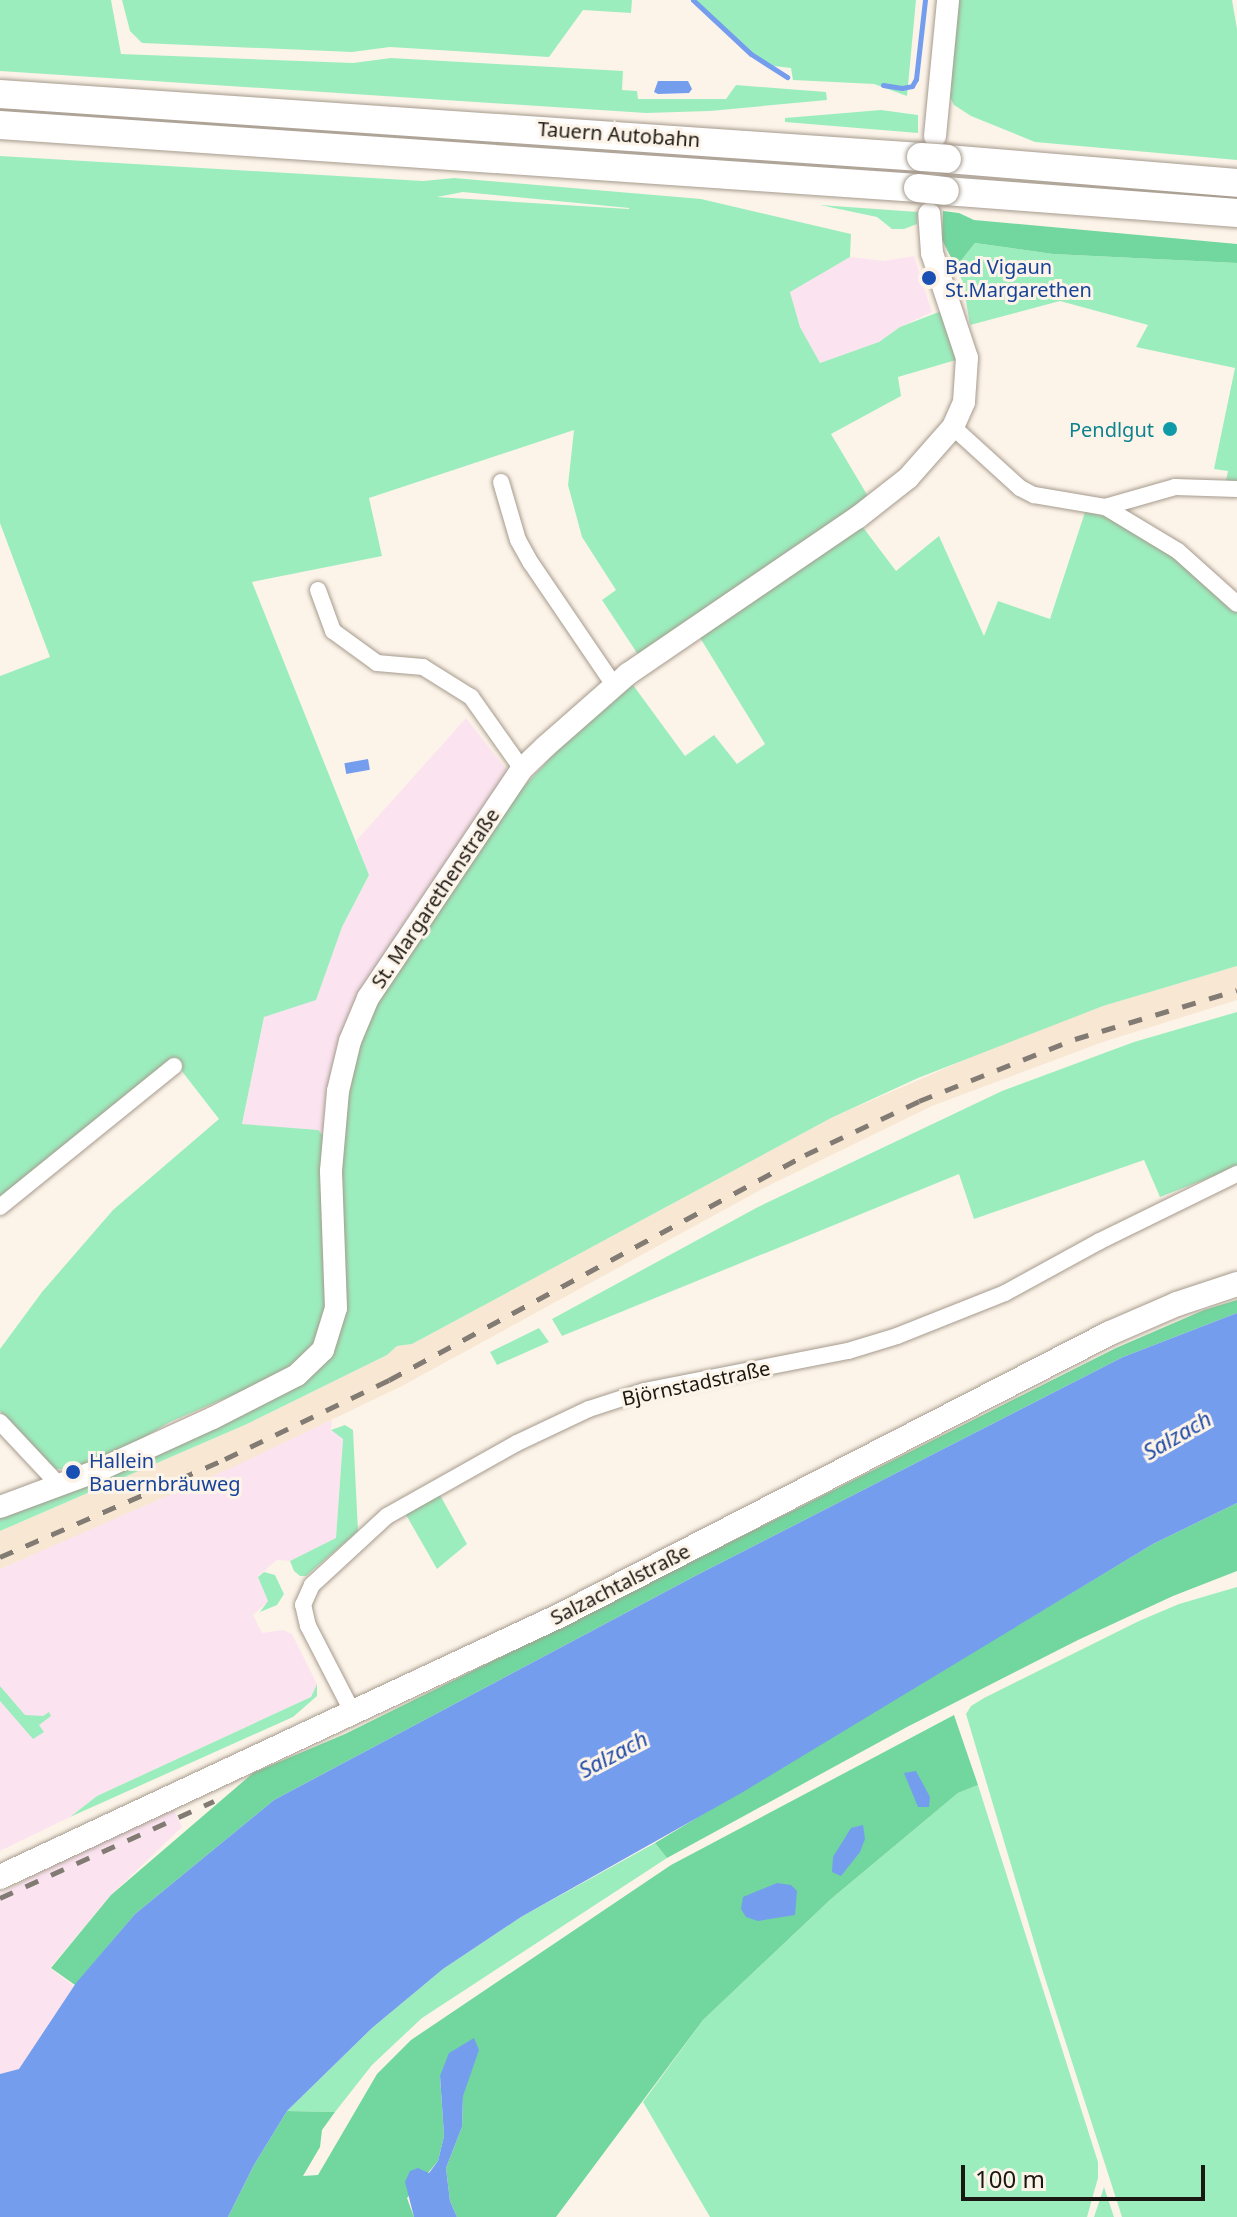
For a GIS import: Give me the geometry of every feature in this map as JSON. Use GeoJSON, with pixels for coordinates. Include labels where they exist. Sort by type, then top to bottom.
{"type":"FeatureCollection","features":[{"type":"Feature","properties":{"kind":"highway","name":"Tauern Autobahn"},"geometry":{"type":"LineString","coordinates":[[0,94],[934,151],[1237,183]]}},
{"type":"Feature","properties":{"kind":"highway","name":"Tauern Autobahn"},"geometry":{"type":"LineString","coordinates":[[0,125],[931,198],[1237,213]]}},
{"type":"Feature","properties":{"kind":"main road","name":"Salzachtalstraße"},"geometry":{"type":"LineString","coordinates":[[0,1877],[561,1615],[1110,1333],[1177,1304],[1237,1284]]}},
{"type":"Feature","properties":{"kind":"street"},"geometry":{"type":"LineString","coordinates":[[934,151],[948,0]]}},
{"type":"Feature","properties":{"kind":"street","name":"St. Margarethenstraße"},"geometry":{"type":"LineString","coordinates":[[0,1507],[59,1485],[281,1385],[323,1350],[336,1308],[331,1171],[338,1091],[354,1030],[381,973],[522,769],[614,685],[857,518],[908,478],[953,427],[964,402],[967,358],[963,335],[932,253],[931,198]]}},
{"type":"Feature","properties":{"kind":"street"},"geometry":{"type":"LineString","coordinates":[[953,427],[1020,488],[1034,495],[1105,507],[1178,551],[1237,604]]}},
{"type":"Feature","properties":{"kind":"street"},"geometry":{"type":"LineString","coordinates":[[501,482],[518,540],[614,685]]}},
{"type":"Feature","properties":{"kind":"street"},"geometry":{"type":"LineString","coordinates":[[1105,507],[1175,487],[1237,489]]}},
{"type":"Feature","properties":{"kind":"street"},"geometry":{"type":"LineString","coordinates":[[318,590],[333,631],[377,663],[423,667],[471,697],[522,769]]}},
{"type":"Feature","properties":{"kind":"street"},"geometry":{"type":"LineString","coordinates":[[0,1207],[174,1066]]}},
{"type":"Feature","properties":{"kind":"street","name":"Björnstadstraße"},"geometry":{"type":"LineString","coordinates":[[353,1713],[308,1626],[303,1605],[312,1585],[387,1516],[505,1450],[589,1409],[644,1391],[848,1351],[897,1336],[972,1306],[1237,1174]]}},
{"type":"Feature","properties":{"kind":"street"},"geometry":{"type":"LineString","coordinates":[[0,1422],[59,1485]]}},
{"type":"Feature","properties":{"kind":"shaded area"},"geometry":{"type":"Polygon","coordinates":[[[914,256],[932,312],[900,327],[879,342],[820,363],[800,327],[790,291],[850,257],[884,261],[914,256]]]}},
{"type":"Feature","properties":{"kind":"shaded area"},"geometry":{"type":"Polygon","coordinates":[[[466,718],[510,774],[410,914],[358,999],[324,1136],[242,1125],[264,1017],[342,927],[369,875],[356,841],[466,718]]]}},
{"type":"Feature","properties":{"kind":"shaded area"},"geometry":{"type":"Polygon","coordinates":[[[1237,966],[1237,1000],[1103,1042],[932,1106],[764,1188],[402,1386],[231,1468],[0,1569],[0,1531],[247,1424],[387,1355],[397,1346],[412,1344],[831,1118],[1015,1038],[1103,1006],[1237,966]]]}},
{"type":"Feature","properties":{"kind":"shaded area"},"geometry":{"type":"Polygon","coordinates":[[[332,1420],[331,1430],[343,1438],[336,1539],[290,1561],[277,1560],[258,1576],[269,1601],[253,1615],[262,1633],[283,1630],[292,1634],[317,1684],[311,1697],[97,1796],[70,1817],[0,1851],[0,1569],[332,1420]]]}},
{"type":"Feature","properties":{"kind":"shaded area"},"geometry":{"type":"Polygon","coordinates":[[[174,1810],[182,1827],[111,1895],[50,1968],[74,1986],[19,2070],[0,2074],[0,1894],[71,1855],[174,1810]]]}},
{"type":"Feature","properties":{"kind":"green space"},"geometry":{"type":"Polygon","coordinates":[[[0,0],[111,0],[121,54],[353,63],[391,58],[623,71],[622,90],[637,91],[638,99],[726,99],[736,85],[826,92],[827,100],[710,111],[646,113],[0,71],[0,0]]]}},
{"type":"Feature","properties":{"kind":"green space"},"geometry":{"type":"Polygon","coordinates":[[[122,0],[632,0],[631,13],[583,10],[549,57],[390,47],[352,52],[142,43],[130,31],[122,0]]]}},
{"type":"Feature","properties":{"kind":"green space"},"geometry":{"type":"Polygon","coordinates":[[[691,0],[916,0],[907,96],[874,84],[793,80],[791,68],[774,66],[751,56],[691,0]]]}},
{"type":"Feature","properties":{"kind":"green space"},"geometry":{"type":"Polygon","coordinates":[[[955,0],[1232,0],[1237,29],[1237,160],[1035,142],[971,116],[954,105],[947,92],[955,0]]]}},
{"type":"Feature","properties":{"kind":"green space"},"geometry":{"type":"Polygon","coordinates":[[[881,110],[918,115],[918,133],[785,122],[785,118],[881,110]]]}},
{"type":"Feature","properties":{"kind":"green space"},"geometry":{"type":"Polygon","coordinates":[[[0,156],[423,181],[454,178],[701,199],[851,234],[850,257],[790,292],[800,327],[820,363],[879,342],[900,327],[944,310],[956,360],[898,377],[901,396],[831,434],[869,498],[639,656],[602,600],[616,590],[582,537],[568,485],[574,430],[369,498],[382,556],[252,582],[369,875],[342,927],[316,1000],[264,1017],[242,1124],[318,1130],[324,1136],[329,1292],[316,1341],[293,1365],[256,1385],[170,1422],[119,1452],[73,1470],[56,1469],[44,1460],[0,1411],[0,1349],[42,1292],[113,1210],[219,1119],[174,1061],[0,1200],[0,676],[50,657],[0,523],[0,156]],[[463,192],[437,197],[629,209],[463,192]]]}},
{"type":"Feature","properties":{"kind":"green space"},"geometry":{"type":"Polygon","coordinates":[[[820,205],[918,212],[917,224],[892,229],[877,217],[820,205]]]}},
{"type":"Feature","properties":{"kind":"green space"},"geometry":{"type":"Polygon","coordinates":[[[943,211],[959,213],[974,220],[1237,244],[1237,263],[1053,254],[975,243],[956,267],[942,240],[943,211]]]}},
{"type":"Feature","properties":{"kind":"green space"},"geometry":{"type":"Polygon","coordinates":[[[975,243],[1053,254],[1237,263],[1237,486],[1225,485],[1228,471],[1214,469],[1235,368],[1136,347],[1148,325],[1060,301],[970,325],[963,283],[956,267],[975,243]]]}},
{"type":"Feature","properties":{"kind":"green space"},"geometry":{"type":"Polygon","coordinates":[[[1085,512],[1113,518],[1152,538],[1237,609],[1237,966],[1103,1006],[918,1078],[831,1118],[412,1344],[397,1346],[387,1355],[247,1424],[0,1531],[0,1516],[282,1393],[317,1371],[329,1358],[345,1113],[363,1029],[385,986],[511,800],[590,716],[633,685],[685,756],[714,735],[737,764],[765,744],[699,636],[862,526],[896,571],[939,536],[984,636],[998,601],[1050,619],[1085,512]]]}},
{"type":"Feature","properties":{"kind":"green space"},"geometry":{"type":"Polygon","coordinates":[[[1237,1012],[1237,1167],[1160,1197],[1144,1160],[974,1219],[959,1174],[562,1336],[552,1319],[758,1207],[1002,1091],[1134,1042],[1237,1012]]]}},
{"type":"Feature","properties":{"kind":"green space"},"geometry":{"type":"Polygon","coordinates":[[[1237,1300],[1237,1313],[1123,1357],[697,1575],[274,1800],[135,1914],[75,1985],[51,1968],[111,1895],[253,1773],[345,1734],[1116,1348],[1204,1310],[1237,1300]]]}},
{"type":"Feature","properties":{"kind":"green space"},"geometry":{"type":"Polygon","coordinates":[[[539,1328],[549,1342],[497,1365],[490,1352],[539,1328]]]}},
{"type":"Feature","properties":{"kind":"green space"},"geometry":{"type":"Polygon","coordinates":[[[345,1425],[353,1430],[358,1531],[306,1576],[300,1576],[290,1561],[336,1538],[343,1439],[331,1430],[345,1425]]]}},
{"type":"Feature","properties":{"kind":"green space"},"geometry":{"type":"Polygon","coordinates":[[[440,1495],[467,1544],[437,1569],[405,1513],[440,1495]]]}},
{"type":"Feature","properties":{"kind":"green space"},"geometry":{"type":"Polygon","coordinates":[[[1237,1503],[1237,1571],[1173,1596],[1078,1640],[907,1727],[667,1858],[655,1843],[1153,1544],[1237,1503]]]}},
{"type":"Feature","properties":{"kind":"green space"},"geometry":{"type":"Polygon","coordinates":[[[264,1572],[275,1575],[284,1594],[277,1605],[260,1612],[268,1601],[258,1577],[264,1572]]]}},
{"type":"Feature","properties":{"kind":"green space"},"geometry":{"type":"Polygon","coordinates":[[[1237,1587],[1237,2217],[1122,2217],[1043,1972],[966,1714],[971,1706],[984,1698],[1139,1621],[1179,1604],[1237,1587]]]}},
{"type":"Feature","properties":{"kind":"green space"},"geometry":{"type":"Polygon","coordinates":[[[317,1684],[317,1696],[293,1717],[70,1817],[97,1796],[311,1697],[317,1684]]]}},
{"type":"Feature","properties":{"kind":"green space"},"geometry":{"type":"Polygon","coordinates":[[[0,1686],[25,1715],[43,1716],[49,1712],[51,1716],[39,1725],[44,1732],[33,1739],[0,1701],[0,1686]]]}},
{"type":"Feature","properties":{"kind":"green space"},"geometry":{"type":"Polygon","coordinates":[[[954,1715],[978,1785],[958,1793],[831,1899],[703,2020],[556,2217],[457,2217],[450,2201],[446,2168],[462,2127],[463,2096],[440,2076],[444,2136],[438,2161],[407,2198],[414,2217],[228,2217],[254,2165],[287,2111],[335,2112],[322,2130],[320,2147],[303,2176],[318,2175],[377,2074],[411,2040],[671,1865],[954,1715]]]}},
{"type":"Feature","properties":{"kind":"green space"},"geometry":{"type":"Polygon","coordinates":[[[978,1785],[1098,2162],[1098,2178],[1087,2217],[710,2217],[643,2102],[703,2020],[831,1899],[958,1793],[978,1785]]]}},
{"type":"Feature","properties":{"kind":"green space"},"geometry":{"type":"Polygon","coordinates":[[[655,1843],[667,1858],[422,2018],[372,2065],[335,2112],[287,2111],[372,2028],[443,1969],[521,1917],[655,1843]]]}},
{"type":"Feature","properties":{"kind":"green space"},"geometry":{"type":"Polygon","coordinates":[[[1104,2187],[1114,2217],[1094,2217],[1104,2187]]]}},
{"type":"Feature","properties":{"kind":"water"},"geometry":{"type":"Polygon","coordinates":[[[658,81],[688,81],[692,89],[689,93],[658,94],[654,92],[658,81]]]}},
{"type":"Feature","properties":{"kind":"water"},"geometry":{"type":"Polygon","coordinates":[[[368,759],[370,770],[346,774],[344,763],[368,759]]]}},
{"type":"Feature","properties":{"kind":"water","name":"Salzach"},"geometry":{"type":"Polygon","coordinates":[[[1237,1313],[1237,1503],[1153,1544],[743,1792],[521,1917],[443,1969],[372,2028],[287,2111],[254,2165],[228,2217],[0,2217],[0,2074],[19,2069],[76,1983],[135,1914],[274,1800],[697,1575],[1123,1357],[1237,1313]]]}},
{"type":"Feature","properties":{"kind":"water"},"geometry":{"type":"Polygon","coordinates":[[[916,1771],[930,1797],[929,1807],[918,1807],[904,1773],[916,1771]]]}},
{"type":"Feature","properties":{"kind":"water"},"geometry":{"type":"Polygon","coordinates":[[[863,1825],[865,1839],[860,1852],[841,1876],[832,1872],[833,1857],[851,1828],[863,1825]]]}},
{"type":"Feature","properties":{"kind":"water"},"geometry":{"type":"Polygon","coordinates":[[[777,1883],[791,1885],[797,1891],[795,1915],[758,1921],[746,1917],[741,1909],[743,1897],[777,1883]]]}},
{"type":"Feature","properties":{"kind":"water"},"geometry":{"type":"Polygon","coordinates":[[[474,2038],[479,2050],[463,2096],[462,2127],[446,2168],[450,2201],[457,2217],[414,2217],[405,2182],[410,2171],[418,2168],[429,2173],[438,2161],[444,2136],[440,2076],[449,2053],[474,2038]]]}},
{"type":"Feature","properties":{"kind":"waterway"},"geometry":{"type":"LineString","coordinates":[[693,0],[751,54],[787,77]]}},
{"type":"Feature","properties":{"kind":"waterway"},"geometry":{"type":"LineString","coordinates":[[883,85],[902,88],[912,86],[916,79],[925,0]]}},
{"type":"Feature","properties":{"kind":"railway"},"geometry":{"type":"LineString","coordinates":[[0,1557],[225,1459],[389,1380],[805,1155],[919,1101],[1075,1039],[1237,990]]}},
{"type":"Feature","properties":{"kind":"railway"},"geometry":{"type":"LineString","coordinates":[[0,1898],[214,1801]]}},
{"type":"Feature","properties":{"kind":"place","name":"Bad Vigaun St.Margarethen"},"geometry":{"type":"Point","coordinates":[929,278]}},
{"type":"Feature","properties":{"kind":"place","name":"Pendlgut"},"geometry":{"type":"Point","coordinates":[1170,429]}},
{"type":"Feature","properties":{"kind":"place","name":"Hallein Bauernbräuweg"},"geometry":{"type":"Point","coordinates":[73,1472]}}]}
